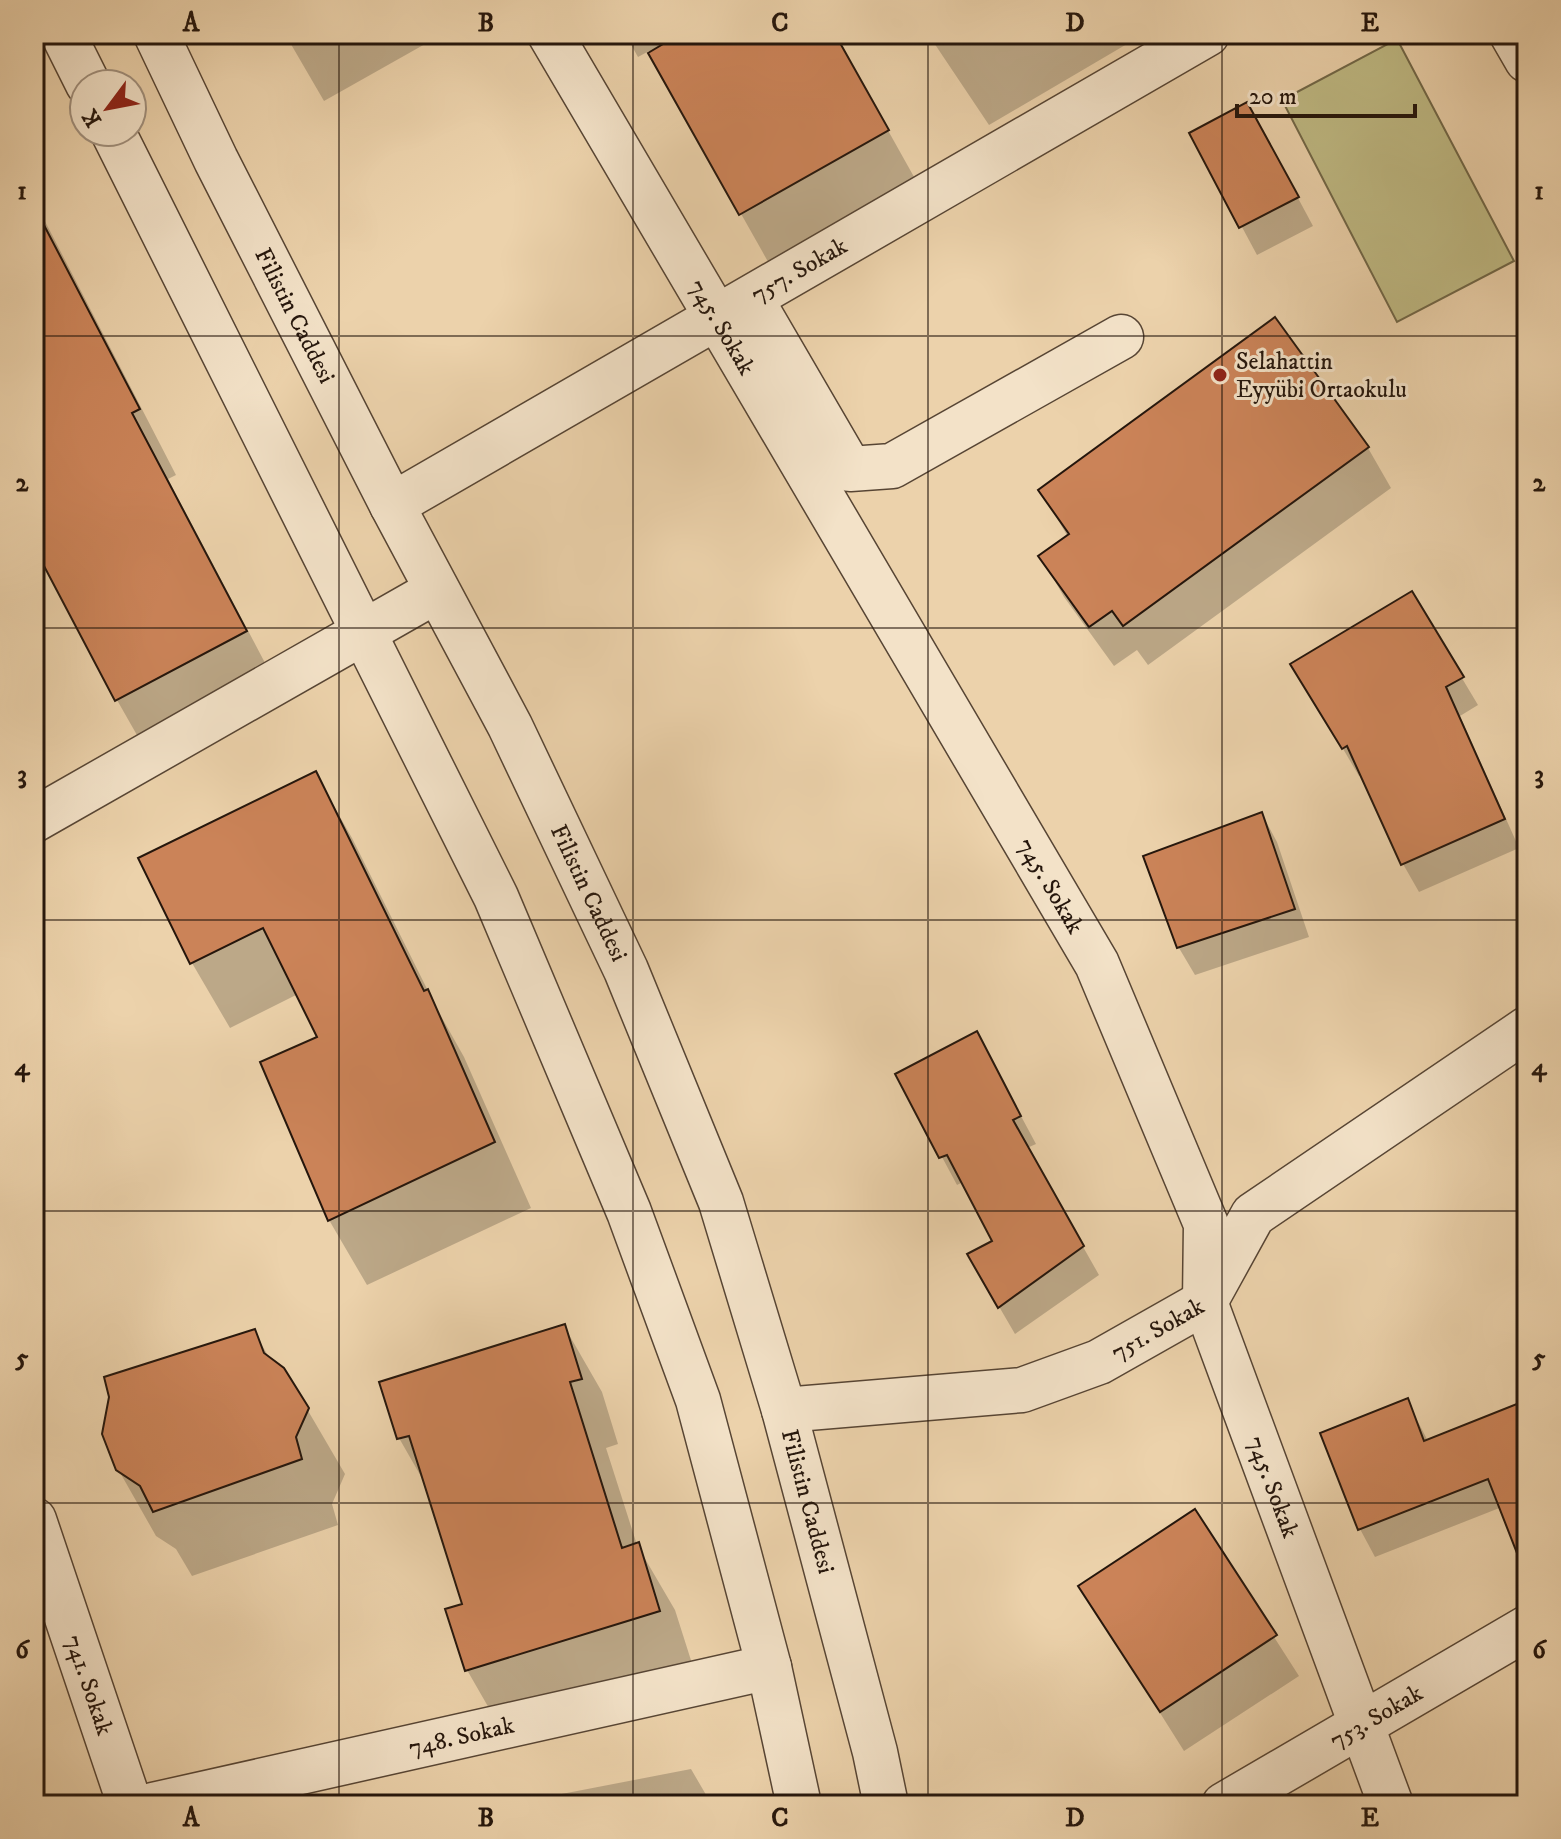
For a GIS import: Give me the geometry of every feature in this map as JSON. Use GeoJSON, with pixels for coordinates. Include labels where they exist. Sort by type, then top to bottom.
{"type":"FeatureCollection","features":[{"type":"Feature","properties":{"kind":"street"},"geometry":{"type":"LineString","coordinates":[[63,34],[80,68]]}},
{"type":"Feature","properties":{"kind":"street","name":"Filistin Caddesi"},"geometry":{"type":"LineString","coordinates":[[156,34],[216,160],[392,505],[510,726],[626,970],[721,1202],[784,1410],[871,1736],[886,1805]]}},
{"type":"Feature","properties":{"kind":"street","name":"745. Sokak"},"geometry":{"type":"LineString","coordinates":[[550,34],[734,309],[1097,964],[1206,1224],[1205,1302],[1391,1805]]}},
{"type":"Feature","properties":{"kind":"street","name":"757. Sokak"},"geometry":{"type":"LineString","coordinates":[[392,505],[1207,34]]}},
{"type":"Feature","properties":{"kind":"street"},"geometry":{"type":"LineString","coordinates":[[1512,34],[1527,60]]}},
{"type":"Feature","properties":{"kind":"street"},"geometry":{"type":"LineString","coordinates":[[121,148],[496,897],[629,1212],[698,1400],[769,1667],[799,1805]]}},
{"type":"Feature","properties":{"kind":"street"},"geometry":{"type":"LineString","coordinates":[[734,309],[850,469],[892,466],[1121,337]]}},
{"type":"Feature","properties":{"kind":"street"},"geometry":{"type":"LineString","coordinates":[[34,820],[436,591]]}},
{"type":"Feature","properties":{"kind":"street","name":"751. Sokak"},"geometry":{"type":"LineString","coordinates":[[784,1410],[1022,1390],[1099,1362],[1205,1302],[1253,1215],[1527,1029]]}},
{"type":"Feature","properties":{"kind":"street","name":"741. Sokak"},"geometry":{"type":"LineString","coordinates":[[34,1520],[130,1805]]}},
{"type":"Feature","properties":{"kind":"street","name":"753. Sokak"},"geometry":{"type":"LineString","coordinates":[[1224,1805],[1527,1628]]}},
{"type":"Feature","properties":{"kind":"street","name":"748. Sokak"},"geometry":{"type":"LineString","coordinates":[[153,1805],[769,1667]]}},
{"type":"Feature","properties":{"kind":"shaded area"},"geometry":{"type":"Polygon","coordinates":[[[1397,39],[1514,261],[1397,322],[1282,100],[1397,39]]]}},
{"type":"Feature","properties":{"kind":"building"},"geometry":{"type":"Polygon","coordinates":[[[680,34],[835,34],[889,130],[739,215],[648,53],[680,34]]]}},
{"type":"Feature","properties":{"kind":"building"},"geometry":{"type":"Polygon","coordinates":[[[1247,102],[1299,197],[1239,228],[1189,133],[1247,102]]]}},
{"type":"Feature","properties":{"kind":"building"},"geometry":{"type":"Polygon","coordinates":[[[34,206],[140,409],[132,413],[247,631],[115,701],[34,547],[34,206]]]}},
{"type":"Feature","properties":{"kind":"building"},"geometry":{"type":"Polygon","coordinates":[[[1275,317],[1369,447],[1123,626],[1112,611],[1089,627],[1038,556],[1069,534],[1038,490],[1275,317]]]}},
{"type":"Feature","properties":{"kind":"building"},"geometry":{"type":"Polygon","coordinates":[[[1412,591],[1464,677],[1446,687],[1505,819],[1401,865],[1347,746],[1342,749],[1290,664],[1412,591]]]}},
{"type":"Feature","properties":{"kind":"building"},"geometry":{"type":"Polygon","coordinates":[[[316,771],[424,991],[428,989],[495,1142],[328,1221],[260,1062],[317,1037],[263,928],[190,964],[138,858],[316,771]]]}},
{"type":"Feature","properties":{"kind":"building"},"geometry":{"type":"Polygon","coordinates":[[[1262,812],[1295,909],[1177,948],[1143,856],[1262,812]]]}},
{"type":"Feature","properties":{"kind":"building"},"geometry":{"type":"Polygon","coordinates":[[[977,1031],[1021,1116],[1013,1120],[1084,1246],[998,1308],[967,1254],[992,1241],[947,1155],[939,1158],[895,1074],[977,1031]]]}},
{"type":"Feature","properties":{"kind":"building"},"geometry":{"type":"Polygon","coordinates":[[[565,1324],[582,1379],[570,1382],[622,1548],[639,1542],[660,1611],[465,1671],[445,1609],[462,1604],[409,1436],[397,1439],[379,1382],[565,1324]]]}},
{"type":"Feature","properties":{"kind":"building"},"geometry":{"type":"Polygon","coordinates":[[[255,1329],[264,1353],[284,1368],[309,1408],[296,1437],[302,1459],[153,1512],[140,1486],[116,1470],[102,1434],[109,1397],[104,1377],[255,1329]]]}},
{"type":"Feature","properties":{"kind":"building"},"geometry":{"type":"Polygon","coordinates":[[[1408,1398],[1424,1441],[1527,1400],[1527,1571],[1524,1571],[1488,1479],[1358,1530],[1320,1433],[1408,1398]]]}},
{"type":"Feature","properties":{"kind":"building"},"geometry":{"type":"Polygon","coordinates":[[[1195,1509],[1277,1635],[1160,1712],[1078,1586],[1195,1509]]]}},
{"type":"Feature","properties":{"kind":"place","name":"Selahattin Eyyübi Ortaokulu"},"geometry":{"type":"Point","coordinates":[1220,375]}}]}
